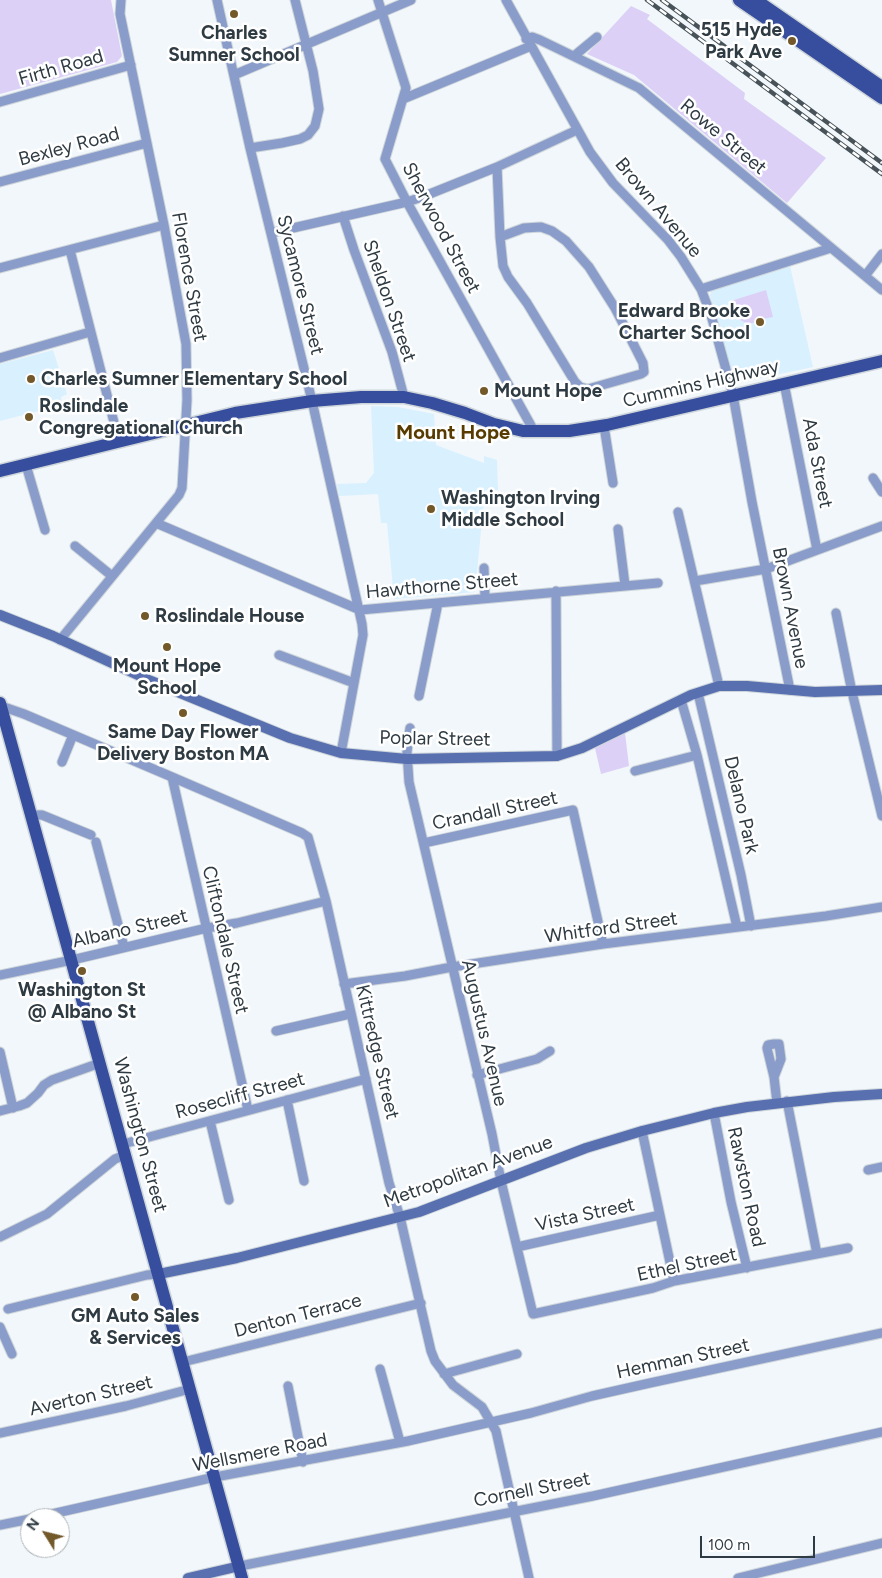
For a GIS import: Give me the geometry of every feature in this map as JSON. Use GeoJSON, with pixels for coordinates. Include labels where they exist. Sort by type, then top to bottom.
{"type":"FeatureCollection","features":[{"type":"Feature","properties":{"kind":"main road"},"geometry":{"type":"LineString","coordinates":[[739,0],[882,98]]}},
{"type":"Feature","properties":{"kind":"main road"},"geometry":{"type":"LineString","coordinates":[[756,0],[882,86]]}},
{"type":"Feature","properties":{"kind":"main road","name":"Cummins Highway"},"geometry":{"type":"LineString","coordinates":[[0,471],[235,413],[312,401],[361,397],[404,397],[465,412],[494,424],[523,431],[569,431],[604,426],[784,383],[882,362]]}},
{"type":"Feature","properties":{"kind":"main road","name":"Washington Street"},"geometry":{"type":"LineString","coordinates":[[0,704],[241,1572]]}},
{"type":"Feature","properties":{"kind":"street","name":"Florence Street"},"geometry":{"type":"LineString","coordinates":[[60,640],[156,523],[182,488],[187,400],[186,344],[164,225],[120,14],[121,0]]}},
{"type":"Feature","properties":{"kind":"street","name":"Sycamore Street"},"geometry":{"type":"LineString","coordinates":[[217,0],[250,148],[312,401],[360,610],[363,635],[341,754]]}},
{"type":"Feature","properties":{"kind":"street"},"geometry":{"type":"LineString","coordinates":[[250,148],[300,139],[308,135],[315,126],[319,109],[313,71],[295,0]]}},
{"type":"Feature","properties":{"kind":"street","name":"Sherwood Street"},"geometry":{"type":"LineString","coordinates":[[378,0],[406,88],[385,159],[406,202],[534,431]]}},
{"type":"Feature","properties":{"kind":"street"},"geometry":{"type":"LineString","coordinates":[[234,75],[411,0]]}},
{"type":"Feature","properties":{"kind":"street","name":"Brown Avenue"},"geometry":{"type":"LineString","coordinates":[[507,0],[590,152],[613,183],[668,240],[701,289],[711,315],[733,395],[752,502],[790,690]]}},
{"type":"Feature","properties":{"kind":"street"},"geometry":{"type":"LineString","coordinates":[[574,56],[597,37]]}},
{"type":"Feature","properties":{"kind":"street","name":"Rowe Street"},"geometry":{"type":"LineString","coordinates":[[529,42],[536,38],[639,88],[882,290]]}},
{"type":"Feature","properties":{"kind":"street"},"geometry":{"type":"LineString","coordinates":[[404,99],[529,42]]}},
{"type":"Feature","properties":{"kind":"street","name":"Firth Road"},"geometry":{"type":"LineString","coordinates":[[0,102],[131,65]]}},
{"type":"Feature","properties":{"kind":"street"},"geometry":{"type":"LineString","coordinates":[[271,233],[422,197],[497,167],[577,130]]}},
{"type":"Feature","properties":{"kind":"street","name":"Bexley Road"},"geometry":{"type":"LineString","coordinates":[[0,182],[147,143]]}},
{"type":"Feature","properties":{"kind":"street"},"geometry":{"type":"LineString","coordinates":[[497,167],[500,237],[503,266],[508,278],[527,303],[575,382],[580,387],[588,389],[644,372],[643,363],[615,308],[589,267],[566,241],[552,231],[541,227],[524,228],[500,237]]}},
{"type":"Feature","properties":{"kind":"street","name":"Sheldon Street"},"geometry":{"type":"LineString","coordinates":[[343,216],[392,352],[404,397]]}},
{"type":"Feature","properties":{"kind":"street"},"geometry":{"type":"LineString","coordinates":[[0,268],[164,225]]}},
{"type":"Feature","properties":{"kind":"street"},"geometry":{"type":"LineString","coordinates":[[701,289],[831,248]]}},
{"type":"Feature","properties":{"kind":"street"},"geometry":{"type":"LineString","coordinates":[[70,250],[119,442]]}},
{"type":"Feature","properties":{"kind":"street"},"geometry":{"type":"LineString","coordinates":[[865,276],[882,254]]}},
{"type":"Feature","properties":{"kind":"street"},"geometry":{"type":"LineString","coordinates":[[0,358],[90,332]]}},
{"type":"Feature","properties":{"kind":"street","name":"Ada Street"},"geometry":{"type":"LineString","coordinates":[[784,383],[818,550]]}},
{"type":"Feature","properties":{"kind":"street"},"geometry":{"type":"LineString","coordinates":[[604,426],[613,483]]}},
{"type":"Feature","properties":{"kind":"street"},"geometry":{"type":"LineString","coordinates":[[26,465],[45,530]]}},
{"type":"Feature","properties":{"kind":"street"},"geometry":{"type":"LineString","coordinates":[[873,478],[882,492]]}},
{"type":"Feature","properties":{"kind":"street"},"geometry":{"type":"LineString","coordinates":[[678,512],[719,686]]}},
{"type":"Feature","properties":{"kind":"street","name":"Hawthorne Street"},"geometry":{"type":"LineString","coordinates":[[156,523],[360,610],[658,583]]}},
{"type":"Feature","properties":{"kind":"street"},"geometry":{"type":"LineString","coordinates":[[695,581],[766,569],[882,526]]}},
{"type":"Feature","properties":{"kind":"street"},"geometry":{"type":"LineString","coordinates":[[618,529],[625,585]]}},
{"type":"Feature","properties":{"kind":"street"},"geometry":{"type":"LineString","coordinates":[[75,546],[112,576]]}},
{"type":"Feature","properties":{"kind":"street"},"geometry":{"type":"LineString","coordinates":[[484,568],[486,598]]}},
{"type":"Feature","properties":{"kind":"street"},"geometry":{"type":"LineString","coordinates":[[556,592],[557,756]]}},
{"type":"Feature","properties":{"kind":"street"},"geometry":{"type":"LineString","coordinates":[[419,696],[438,603]]}},
{"type":"Feature","properties":{"kind":"street"},"geometry":{"type":"LineString","coordinates":[[836,613],[852,692],[882,816]]}},
{"type":"Feature","properties":{"kind":"street","name":"Poplar Street"},"geometry":{"type":"LineString","coordinates":[[0,615],[150,681],[290,738],[341,754],[407,759],[557,756],[582,748],[681,700],[719,686],[852,692],[882,690]]}},
{"type":"Feature","properties":{"kind":"street"},"geometry":{"type":"LineString","coordinates":[[279,655],[354,683]]}},
{"type":"Feature","properties":{"kind":"street","name":"Delano Park"},"geometry":{"type":"LineString","coordinates":[[698,693],[741,875],[750,926]]}},
{"type":"Feature","properties":{"kind":"street","name":"Delano Park"},"geometry":{"type":"LineString","coordinates":[[681,700],[697,755],[737,927]]}},
{"type":"Feature","properties":{"kind":"street","name":"Kittredge Street"},"geometry":{"type":"LineString","coordinates":[[0,704],[172,776],[305,834],[308,838],[326,901],[389,1183],[400,1217],[431,1351],[444,1374],[453,1385],[482,1407],[496,1431],[529,1578]]}},
{"type":"Feature","properties":{"kind":"street","name":"Augustus Avenue"},"geometry":{"type":"LineString","coordinates":[[410,728],[407,759],[409,782],[533,1314]]}},
{"type":"Feature","properties":{"kind":"street"},"geometry":{"type":"LineString","coordinates":[[62,762],[73,735]]}},
{"type":"Feature","properties":{"kind":"street"},"geometry":{"type":"LineString","coordinates":[[635,771],[697,755]]}},
{"type":"Feature","properties":{"kind":"street","name":"Cliftondale Street"},"geometry":{"type":"LineString","coordinates":[[172,776],[248,1110]]}},
{"type":"Feature","properties":{"kind":"street","name":"Crandall Street"},"geometry":{"type":"LineString","coordinates":[[424,843],[573,810],[603,944]]}},
{"type":"Feature","properties":{"kind":"street"},"geometry":{"type":"LineString","coordinates":[[32,815],[50,818],[94,839],[124,947]]}},
{"type":"Feature","properties":{"kind":"street","name":"Albano Street"},"geometry":{"type":"LineString","coordinates":[[0,975],[206,928],[237,923],[326,901]]}},
{"type":"Feature","properties":{"kind":"street","name":"Whitford Street"},"geometry":{"type":"LineString","coordinates":[[344,984],[603,944],[826,916],[882,907]]}},
{"type":"Feature","properties":{"kind":"street"},"geometry":{"type":"LineString","coordinates":[[276,1031],[350,1014]]}},
{"type":"Feature","properties":{"kind":"street"},"geometry":{"type":"LineString","coordinates":[[478,1075],[537,1059],[550,1051]]}},
{"type":"Feature","properties":{"kind":"street"},"geometry":{"type":"LineString","coordinates":[[0,1052],[13,1108]]}},
{"type":"Feature","properties":{"kind":"street"},"geometry":{"type":"LineString","coordinates":[[0,1111],[27,1103],[44,1085],[52,1080],[100,1063]]}},
{"type":"Feature","properties":{"kind":"street"},"geometry":{"type":"LineString","coordinates":[[774,1077],[782,1102],[818,1254]]}},
{"type":"Feature","properties":{"kind":"street","name":"Rosecliff Street"},"geometry":{"type":"LineString","coordinates":[[0,1237],[47,1214],[124,1150],[248,1110],[366,1079]]}},
{"type":"Feature","properties":{"kind":"street","name":"Metropolitan Avenue"},"geometry":{"type":"LineString","coordinates":[[8,1309],[147,1276],[238,1258],[427,1210],[586,1148],[642,1131],[714,1113],[782,1102],[882,1094]]}},
{"type":"Feature","properties":{"kind":"street"},"geometry":{"type":"LineString","coordinates":[[287,1100],[304,1181]]}},
{"type":"Feature","properties":{"kind":"street","name":"Rawston Road"},"geometry":{"type":"LineString","coordinates":[[714,1113],[731,1202],[747,1268]]}},
{"type":"Feature","properties":{"kind":"street"},"geometry":{"type":"LineString","coordinates":[[210,1122],[230,1200]]}},
{"type":"Feature","properties":{"kind":"street"},"geometry":{"type":"LineString","coordinates":[[642,1131],[674,1281]]}},
{"type":"Feature","properties":{"kind":"street"},"geometry":{"type":"LineString","coordinates":[[868,1170],[882,1167]]}},
{"type":"Feature","properties":{"kind":"street","name":"Vista Street"},"geometry":{"type":"LineString","coordinates":[[517,1247],[660,1215]]}},
{"type":"Feature","properties":{"kind":"street","name":"Ethel Street"},"geometry":{"type":"LineString","coordinates":[[533,1314],[653,1288],[674,1281],[848,1248]]}},
{"type":"Feature","properties":{"kind":"street","name":"Denton Terrace"},"geometry":{"type":"LineString","coordinates":[[183,1362],[421,1303]]}},
{"type":"Feature","properties":{"kind":"street"},"geometry":{"type":"LineString","coordinates":[[0,1327],[12,1354]]}},
{"type":"Feature","properties":{"kind":"street","name":"Hemman Street"},"geometry":{"type":"LineString","coordinates":[[492,1422],[650,1382],[882,1333]]}},
{"type":"Feature","properties":{"kind":"street"},"geometry":{"type":"LineString","coordinates":[[444,1374],[517,1354]]}},
{"type":"Feature","properties":{"kind":"street"},"geometry":{"type":"LineString","coordinates":[[380,1369],[400,1442]]}},
{"type":"Feature","properties":{"kind":"street"},"geometry":{"type":"LineString","coordinates":[[288,1386],[303,1462]]}},
{"type":"Feature","properties":{"kind":"street","name":"Averton Street"},"geometry":{"type":"LineString","coordinates":[[0,1433],[126,1406],[190,1389]]}},
{"type":"Feature","properties":{"kind":"street","name":"Wellsmere Road"},"geometry":{"type":"LineString","coordinates":[[70,1510],[215,1478],[303,1462],[492,1422]]}},
{"type":"Feature","properties":{"kind":"street","name":"Cornell Street"},"geometry":{"type":"LineString","coordinates":[[188,1578],[241,1572],[882,1432]]}},
{"type":"Feature","properties":{"kind":"street","name":"Wellsmere Road"},"geometry":{"type":"LineString","coordinates":[[0,1525],[20,1521]]}},
{"type":"Feature","properties":{"kind":"street"},"geometry":{"type":"LineString","coordinates":[[738,1578],[882,1543]]}},
{"type":"Feature","properties":{"kind":"shaded area"},"geometry":{"type":"Polygon","coordinates":[[[0,0],[111,0],[122,56],[117,62],[0,94],[0,0]]]}},
{"type":"Feature","properties":{"kind":"shaded area"},"geometry":{"type":"Polygon","coordinates":[[[631,6],[650,15],[647,19],[745,93],[744,99],[826,158],[787,203],[634,75],[587,54],[631,6]]]}},
{"type":"Feature","properties":{"kind":"shaded area","name":"Edward Brooke Charter School"},"geometry":{"type":"Polygon","coordinates":[[[790,266],[813,367],[738,383],[733,379],[710,295],[711,291],[790,266]]]}},
{"type":"Feature","properties":{"kind":"shaded area"},"geometry":{"type":"Polygon","coordinates":[[[766,290],[773,317],[748,324],[731,315],[729,304],[734,300],[766,290]]]}},
{"type":"Feature","properties":{"kind":"shaded area","name":"Charles Sumner Elementary School"},"geometry":{"type":"Polygon","coordinates":[[[53,350],[67,394],[61,397],[62,405],[0,421],[0,364],[53,350]]]}},
{"type":"Feature","properties":{"kind":"shaded area","name":"Washington Irving Middle School"},"geometry":{"type":"Polygon","coordinates":[[[371,406],[398,407],[434,414],[436,445],[484,463],[484,456],[497,460],[498,490],[485,490],[475,592],[394,599],[387,523],[381,523],[378,494],[339,496],[337,484],[366,483],[374,473],[371,406]]]}},
{"type":"Feature","properties":{"kind":"shaded area"},"geometry":{"type":"Polygon","coordinates":[[[625,733],[629,766],[601,774],[595,748],[625,733]]]}},
{"type":"Feature","properties":{"kind":"railway"},"geometry":{"type":"LineString","coordinates":[[647,0],[882,174]]}},
{"type":"Feature","properties":{"kind":"railway"},"geometry":{"type":"LineString","coordinates":[[662,0],[882,163]]}},
{"type":"Feature","properties":{"kind":"place","name":"Charles Sumner School"},"geometry":{"type":"Point","coordinates":[234,14]}},
{"type":"Feature","properties":{"kind":"place","name":"515 Hyde Park Ave"},"geometry":{"type":"Point","coordinates":[792,41]}},
{"type":"Feature","properties":{"kind":"place","name":"Edward Brooke Charter School"},"geometry":{"type":"Point","coordinates":[760,322]}},
{"type":"Feature","properties":{"kind":"place","name":"Charles Sumner Elementary School"},"geometry":{"type":"Point","coordinates":[31,379]}},
{"type":"Feature","properties":{"kind":"place","name":"Mount Hope"},"geometry":{"type":"Point","coordinates":[484,391]}},
{"type":"Feature","properties":{"kind":"place","name":"Roslindale Congregational Church"},"geometry":{"type":"Point","coordinates":[29,417]}},
{"type":"Feature","properties":{"kind":"place","name":"Washington Irving Middle School"},"geometry":{"type":"Point","coordinates":[431,509]}},
{"type":"Feature","properties":{"kind":"place","name":"Roslindale House"},"geometry":{"type":"Point","coordinates":[145,616]}},
{"type":"Feature","properties":{"kind":"place","name":"Mount Hope School"},"geometry":{"type":"Point","coordinates":[167,647]}},
{"type":"Feature","properties":{"kind":"place","name":"Same Day Flower Delivery Boston MA"},"geometry":{"type":"Point","coordinates":[183,713]}},
{"type":"Feature","properties":{"kind":"place","name":"Washington St @ Albano St"},"geometry":{"type":"Point","coordinates":[82,971]}},
{"type":"Feature","properties":{"kind":"place","name":"GM Auto Sales & Services"},"geometry":{"type":"Point","coordinates":[135,1297]}},
{"type":"Feature","properties":{"kind":"district","name":"Mount Hope"},"geometry":{"type":"Point","coordinates":[453,433]}}]}
